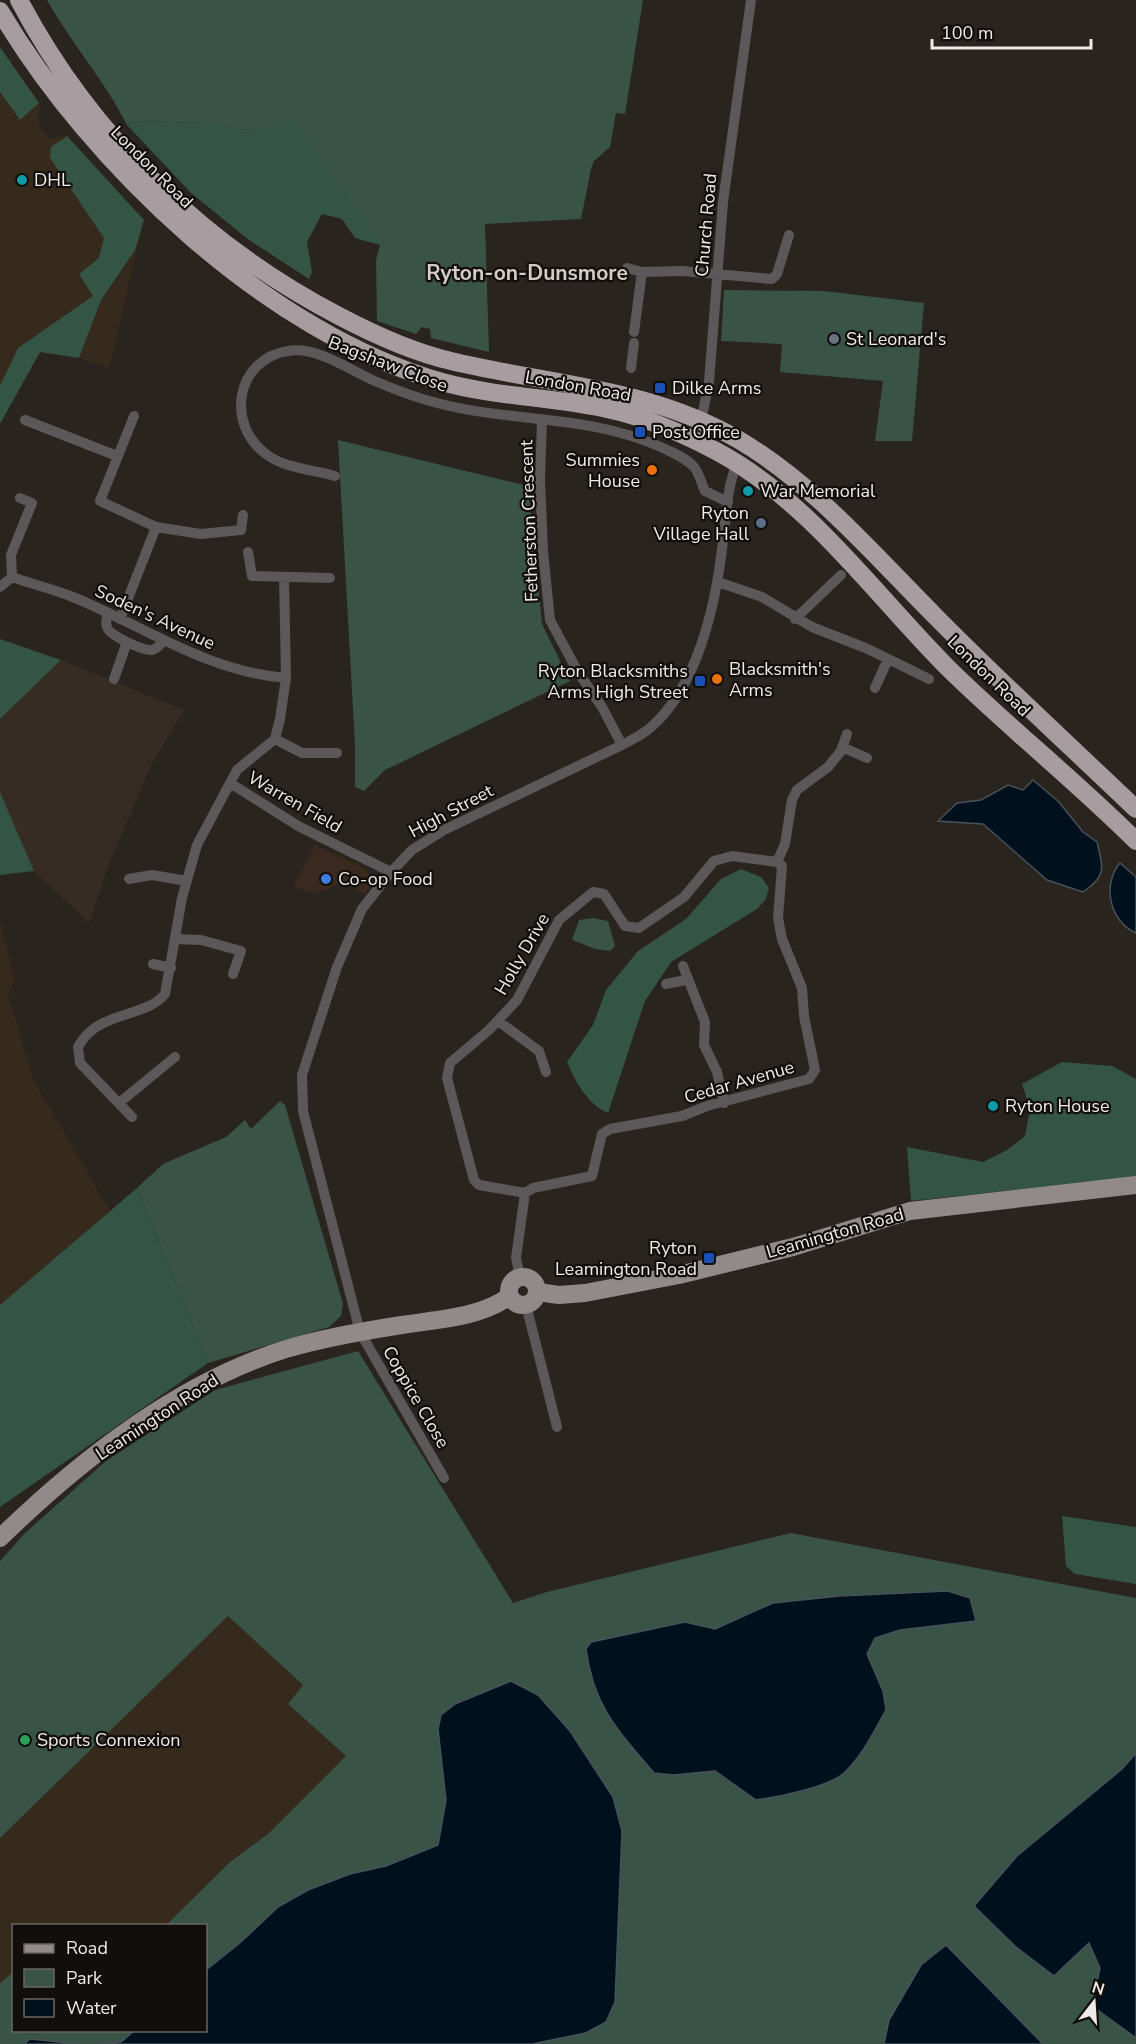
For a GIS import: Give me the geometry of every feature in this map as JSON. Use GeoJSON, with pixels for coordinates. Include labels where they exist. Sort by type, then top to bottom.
{"type":"FeatureCollection","features":[{"type":"Feature","properties":{"kind":"highway","name":"London Road"},"geometry":{"type":"LineString","coordinates":[[19,0],[53,60],[118,145],[154,182],[228,246],[307,300],[401,346],[446,360],[630,395],[701,421],[739,440],[792,477],[862,540],[933,615],[1136,809]]}},
{"type":"Feature","properties":{"kind":"highway","name":"London Road"},"geometry":{"type":"LineString","coordinates":[[0,11],[68,108],[104,152],[216,257],[296,316],[417,374],[477,390],[624,413],[714,450],[737,463],[778,492],[840,553],[948,668],[1136,841]]}},
{"type":"Feature","properties":{"kind":"main road","name":"Leamington Road"},"geometry":{"type":"LineString","coordinates":[[0,1538],[26,1512],[113,1442],[216,1376],[286,1349],[360,1332],[473,1314],[524,1298],[585,1293],[680,1275],[793,1247],[910,1211],[1136,1185]]}},
{"type":"Feature","properties":{"kind":"main road"},"geometry":{"type":"LineString","coordinates":[[520,1277],[532,1280],[524,1298]]}},
{"type":"Feature","properties":{"kind":"street","name":"Church Road"},"geometry":{"type":"LineString","coordinates":[[701,421],[709,382],[723,202],[751,0]]}},
{"type":"Feature","properties":{"kind":"street"},"geometry":{"type":"LineString","coordinates":[[627,268],[642,272],[718,274],[772,279],[777,274],[789,235]]}},
{"type":"Feature","properties":{"kind":"street"},"geometry":{"type":"LineString","coordinates":[[631,368],[642,272]]}},
{"type":"Feature","properties":{"kind":"street","name":"Bagshaw Close"},"geometry":{"type":"LineString","coordinates":[[334,476],[271,459],[245,432],[240,413],[243,394],[255,368],[266,359],[290,350],[307,351],[377,382],[436,403],[609,428],[652,443],[686,460],[698,473],[705,492],[728,502]]}},
{"type":"Feature","properties":{"kind":"street"},"geometry":{"type":"LineString","coordinates":[[134,416],[100,501],[156,527],[201,534],[211,531],[241,530],[243,515]]}},
{"type":"Feature","properties":{"kind":"street","name":"Fetherston Crescent"},"geometry":{"type":"LineString","coordinates":[[542,419],[540,480],[543,551],[550,620],[622,745]]}},
{"type":"Feature","properties":{"kind":"street"},"geometry":{"type":"LineString","coordinates":[[25,420],[117,456]]}},
{"type":"Feature","properties":{"kind":"street"},"geometry":{"type":"LineString","coordinates":[[701,421],[714,450]]}},
{"type":"Feature","properties":{"kind":"street","name":"High Street"},"geometry":{"type":"LineString","coordinates":[[360,1332],[303,1111],[302,1075],[337,967],[352,930],[362,909],[412,850],[444,830],[622,745],[650,728],[693,666],[712,616],[728,502],[737,463]]}},
{"type":"Feature","properties":{"kind":"street"},"geometry":{"type":"LineString","coordinates":[[0,587],[12,577],[12,555],[32,503],[20,498]]}},
{"type":"Feature","properties":{"kind":"street"},"geometry":{"type":"LineString","coordinates":[[120,619],[156,527]]}},
{"type":"Feature","properties":{"kind":"street"},"geometry":{"type":"LineString","coordinates":[[248,552],[252,576],[330,578]]}},
{"type":"Feature","properties":{"kind":"street"},"geometry":{"type":"LineString","coordinates":[[795,619],[841,575]]}},
{"type":"Feature","properties":{"kind":"street","name":"Soden's Avenue"},"geometry":{"type":"LineString","coordinates":[[12,577],[72,597],[217,664],[260,676],[286,678]]}},
{"type":"Feature","properties":{"kind":"street"},"geometry":{"type":"LineString","coordinates":[[230,783],[237,770],[275,739],[284,706],[286,678],[284,577]]}},
{"type":"Feature","properties":{"kind":"street"},"geometry":{"type":"LineString","coordinates":[[718,582],[762,597],[795,619],[888,658],[929,679]]}},
{"type":"Feature","properties":{"kind":"street"},"geometry":{"type":"LineString","coordinates":[[108,613],[106,627],[110,633],[127,642],[149,650],[156,649],[163,641]]}},
{"type":"Feature","properties":{"kind":"street"},"geometry":{"type":"LineString","coordinates":[[114,679],[127,642]]}},
{"type":"Feature","properties":{"kind":"street"},"geometry":{"type":"LineString","coordinates":[[875,688],[888,658]]}},
{"type":"Feature","properties":{"kind":"street"},"geometry":{"type":"LineString","coordinates":[[777,862],[785,844],[792,800],[797,790],[828,767],[842,747],[846,734]]}},
{"type":"Feature","properties":{"kind":"street"},"geometry":{"type":"LineString","coordinates":[[275,739],[302,753],[338,753]]}},
{"type":"Feature","properties":{"kind":"street"},"geometry":{"type":"LineString","coordinates":[[842,747],[867,758]]}},
{"type":"Feature","properties":{"kind":"street","name":"Warren Field"},"geometry":{"type":"LineString","coordinates":[[118,1103],[80,1063],[78,1047],[84,1037],[108,1020],[160,1001],[168,988],[187,881],[197,845],[230,783],[300,827],[392,872]]}},
{"type":"Feature","properties":{"kind":"street","name":"Holly Drive"},"geometry":{"type":"LineString","coordinates":[[525,1193],[479,1185],[474,1180],[447,1078],[450,1063],[498,1022],[517,1000],[531,978],[559,920],[593,892],[604,894],[625,926],[639,928],[684,897],[714,861],[732,856],[777,862]]}},
{"type":"Feature","properties":{"kind":"street","name":"Cedar Avenue"},"geometry":{"type":"LineString","coordinates":[[525,1193],[533,1188],[585,1180],[592,1176],[602,1134],[610,1129],[682,1116],[809,1079],[815,1070],[804,1016],[802,988],[782,939],[778,918],[783,874],[782,866],[777,862]]}},
{"type":"Feature","properties":{"kind":"street"},"geometry":{"type":"LineString","coordinates":[[129,879],[152,875],[187,881]]}},
{"type":"Feature","properties":{"kind":"street"},"geometry":{"type":"LineString","coordinates":[[176,939],[201,940],[241,951],[233,974]]}},
{"type":"Feature","properties":{"kind":"street"},"geometry":{"type":"LineString","coordinates":[[153,964],[171,968]]}},
{"type":"Feature","properties":{"kind":"street"},"geometry":{"type":"LineString","coordinates":[[683,966],[686,980],[705,1022],[704,1046],[717,1072],[724,1103]]}},
{"type":"Feature","properties":{"kind":"street"},"geometry":{"type":"LineString","coordinates":[[666,984],[686,980]]}},
{"type":"Feature","properties":{"kind":"street","name":"Holly Drive"},"geometry":{"type":"LineString","coordinates":[[498,1022],[539,1051],[546,1072]]}},
{"type":"Feature","properties":{"kind":"street"},"geometry":{"type":"LineString","coordinates":[[132,1117],[118,1103],[175,1057]]}},
{"type":"Feature","properties":{"kind":"street"},"geometry":{"type":"LineString","coordinates":[[520,1277],[516,1258],[525,1193]]}},
{"type":"Feature","properties":{"kind":"street"},"geometry":{"type":"LineString","coordinates":[[524,1298],[557,1427]]}},
{"type":"Feature","properties":{"kind":"street","name":"Coppice Close"},"geometry":{"type":"LineString","coordinates":[[360,1332],[444,1478]]}},
{"type":"Feature","properties":{"kind":"shaded area"},"geometry":{"type":"Polygon","coordinates":[[[0,92],[19,120],[39,103],[40,129],[50,138],[67,136],[144,220],[109,368],[79,358],[40,352],[0,424],[0,92]]]}},
{"type":"Feature","properties":{"kind":"shaded area"},"geometry":{"type":"Polygon","coordinates":[[[61,660],[184,710],[152,763],[109,864],[89,923],[34,871],[0,792],[0,719],[61,660]]]}},
{"type":"Feature","properties":{"kind":"shaded area"},"geometry":{"type":"Polygon","coordinates":[[[315,845],[367,869],[372,883],[365,895],[345,882],[314,894],[293,887],[315,845]]]}},
{"type":"Feature","properties":{"kind":"shaded area"},"geometry":{"type":"Polygon","coordinates":[[[0,920],[15,980],[8,994],[33,1079],[110,1211],[0,1305],[0,920]]]}},
{"type":"Feature","properties":{"kind":"shaded area"},"geometry":{"type":"Polygon","coordinates":[[[228,1616],[304,1686],[288,1704],[346,1756],[268,1834],[230,1862],[167,1924],[12,1924],[12,1973],[0,1983],[0,1838],[228,1616]]]}},
{"type":"Feature","properties":{"kind":"green space"},"geometry":{"type":"Polygon","coordinates":[[[47,0],[643,0],[625,114],[616,113],[610,147],[594,161],[581,219],[485,224],[489,352],[431,338],[430,329],[422,327],[416,334],[377,321],[376,260],[380,245],[259,132],[209,123],[135,121],[127,125],[109,93],[47,0]]]}},
{"type":"Feature","properties":{"kind":"green space"},"geometry":{"type":"Polygon","coordinates":[[[0,47],[39,103],[20,120],[0,92],[0,47]]]}},
{"type":"Feature","properties":{"kind":"green space"},"geometry":{"type":"Polygon","coordinates":[[[291,118],[380,245],[355,238],[342,219],[322,214],[307,242],[312,272],[309,279],[249,240],[191,193],[127,125],[135,121],[209,123],[259,132],[291,118]]]}},
{"type":"Feature","properties":{"kind":"green space"},"geometry":{"type":"Polygon","coordinates":[[[67,136],[144,220],[135,250],[101,300],[79,358],[40,352],[0,424],[0,386],[18,348],[93,296],[79,274],[99,258],[104,238],[50,158],[51,147],[67,136]]]}},
{"type":"Feature","properties":{"kind":"green space"},"geometry":{"type":"Polygon","coordinates":[[[724,290],[824,291],[924,303],[912,441],[875,441],[883,381],[780,372],[782,344],[721,341],[724,290]]]}},
{"type":"Feature","properties":{"kind":"green space"},"geometry":{"type":"Polygon","coordinates":[[[338,440],[528,486],[542,624],[570,681],[385,770],[364,791],[355,787],[355,745],[338,440]]]}},
{"type":"Feature","properties":{"kind":"green space"},"geometry":{"type":"Polygon","coordinates":[[[0,639],[61,660],[0,719],[0,639]]]}},
{"type":"Feature","properties":{"kind":"green space"},"geometry":{"type":"Polygon","coordinates":[[[0,792],[34,871],[0,875],[0,792]]]}},
{"type":"Feature","properties":{"kind":"green space"},"geometry":{"type":"Polygon","coordinates":[[[741,869],[761,877],[769,888],[766,899],[757,909],[671,962],[645,1001],[608,1113],[594,1104],[583,1092],[567,1062],[593,1025],[606,990],[638,951],[686,919],[721,879],[741,869]]]}},
{"type":"Feature","properties":{"kind":"green space"},"geometry":{"type":"Polygon","coordinates":[[[593,918],[608,921],[615,946],[610,951],[595,949],[572,940],[579,920],[593,918]]]}},
{"type":"Feature","properties":{"kind":"green space"},"geometry":{"type":"Polygon","coordinates":[[[1062,1062],[1112,1066],[1136,1079],[1136,1177],[911,1201],[907,1147],[983,1162],[1007,1150],[1025,1136],[1030,1109],[1022,1084],[1062,1062]]]}},
{"type":"Feature","properties":{"kind":"green space"},"geometry":{"type":"Polygon","coordinates":[[[280,1101],[285,1105],[343,1304],[341,1316],[329,1327],[208,1363],[137,1188],[163,1164],[226,1137],[245,1120],[251,1129],[280,1101]]]}},
{"type":"Feature","properties":{"kind":"green space"},"geometry":{"type":"Polygon","coordinates":[[[137,1188],[208,1363],[0,1507],[0,1305],[137,1188]]]}},
{"type":"Feature","properties":{"kind":"green space"},"geometry":{"type":"Polygon","coordinates":[[[358,1351],[513,1603],[547,1592],[791,1533],[1136,1598],[1136,2044],[0,2044],[0,1983],[12,1973],[12,2032],[207,2032],[207,1924],[167,1924],[230,1862],[268,1834],[346,1756],[288,1704],[303,1685],[228,1616],[0,1838],[0,1561],[25,1533],[106,1461],[215,1390],[358,1351]]]}},
{"type":"Feature","properties":{"kind":"green space"},"geometry":{"type":"Polygon","coordinates":[[[1062,1516],[1136,1527],[1136,1584],[1075,1574],[1066,1566],[1062,1516]]]}},
{"type":"Feature","properties":{"kind":"water"},"geometry":{"type":"Polygon","coordinates":[[[1033,780],[1058,801],[1083,832],[1097,842],[1102,865],[1100,876],[1083,892],[1047,880],[983,824],[938,821],[957,803],[981,800],[1008,785],[1023,790],[1033,780]]]}},
{"type":"Feature","properties":{"kind":"water"},"geometry":{"type":"Polygon","coordinates":[[[1120,863],[1136,877],[1136,933],[1120,920],[1111,901],[1111,881],[1120,863]]]}},
{"type":"Feature","properties":{"kind":"water"},"geometry":{"type":"Polygon","coordinates":[[[948,1591],[970,1598],[976,1621],[900,1630],[875,1638],[867,1654],[883,1691],[886,1710],[863,1750],[845,1772],[816,1787],[756,1800],[715,1771],[673,1775],[654,1773],[629,1744],[602,1703],[595,1687],[586,1649],[591,1642],[685,1622],[715,1629],[773,1603],[839,1596],[948,1591]]]}},
{"type":"Feature","properties":{"kind":"water"},"geometry":{"type":"Polygon","coordinates":[[[511,1681],[538,1695],[570,1731],[613,1797],[622,1831],[615,2002],[606,2022],[586,2033],[532,2044],[98,2044],[121,2042],[133,2032],[207,2032],[207,1969],[241,1942],[278,1907],[308,1890],[350,1874],[386,1866],[438,1845],[446,1800],[438,1729],[441,1715],[455,1704],[511,1681]]]}},
{"type":"Feature","properties":{"kind":"water"},"geometry":{"type":"Polygon","coordinates":[[[1136,1753],[1136,2038],[1092,2006],[1100,1968],[1089,1943],[1054,1976],[1016,1947],[974,1906],[1017,1856],[1122,1769],[1136,1753]]]}},
{"type":"Feature","properties":{"kind":"water"},"geometry":{"type":"Polygon","coordinates":[[[946,1945],[1043,2044],[884,2044],[889,2020],[921,1965],[946,1945]]]}},
{"type":"Feature","properties":{"kind":"water"},"geometry":{"type":"Polygon","coordinates":[[[30,2039],[79,2044],[24,2044],[30,2039]]]}},
{"type":"Feature","properties":{"kind":"place","name":"DHL"},"geometry":{"type":"Point","coordinates":[22,180]}},
{"type":"Feature","properties":{"kind":"place","name":"St Leonard's"},"geometry":{"type":"Point","coordinates":[834,339]}},
{"type":"Feature","properties":{"kind":"place","name":"Dilke Arms"},"geometry":{"type":"Point","coordinates":[660,388]}},
{"type":"Feature","properties":{"kind":"place","name":"Post Office"},"geometry":{"type":"Point","coordinates":[640,432]}},
{"type":"Feature","properties":{"kind":"place","name":"Summies House"},"geometry":{"type":"Point","coordinates":[652,470]}},
{"type":"Feature","properties":{"kind":"place","name":"War Memorial"},"geometry":{"type":"Point","coordinates":[748,491]}},
{"type":"Feature","properties":{"kind":"place","name":"Ryton Village Hall"},"geometry":{"type":"Point","coordinates":[761,523]}},
{"type":"Feature","properties":{"kind":"place","name":"Blacksmith's Arms"},"geometry":{"type":"Point","coordinates":[717,679]}},
{"type":"Feature","properties":{"kind":"place","name":"Ryton Blacksmiths Arms High Street"},"geometry":{"type":"Point","coordinates":[700,681]}},
{"type":"Feature","properties":{"kind":"place","name":"Co-op Food"},"geometry":{"type":"Point","coordinates":[326,879]}},
{"type":"Feature","properties":{"kind":"place","name":"Ryton House"},"geometry":{"type":"Point","coordinates":[993,1106]}},
{"type":"Feature","properties":{"kind":"place","name":"Ryton Leamington Road"},"geometry":{"type":"Point","coordinates":[709,1258]}},
{"type":"Feature","properties":{"kind":"place","name":"Sports Connexion"},"geometry":{"type":"Point","coordinates":[25,1740]}},
{"type":"Feature","properties":{"kind":"district","name":"Ryton-on-Dunsmore"},"geometry":{"type":"Point","coordinates":[527,273]}}]}
